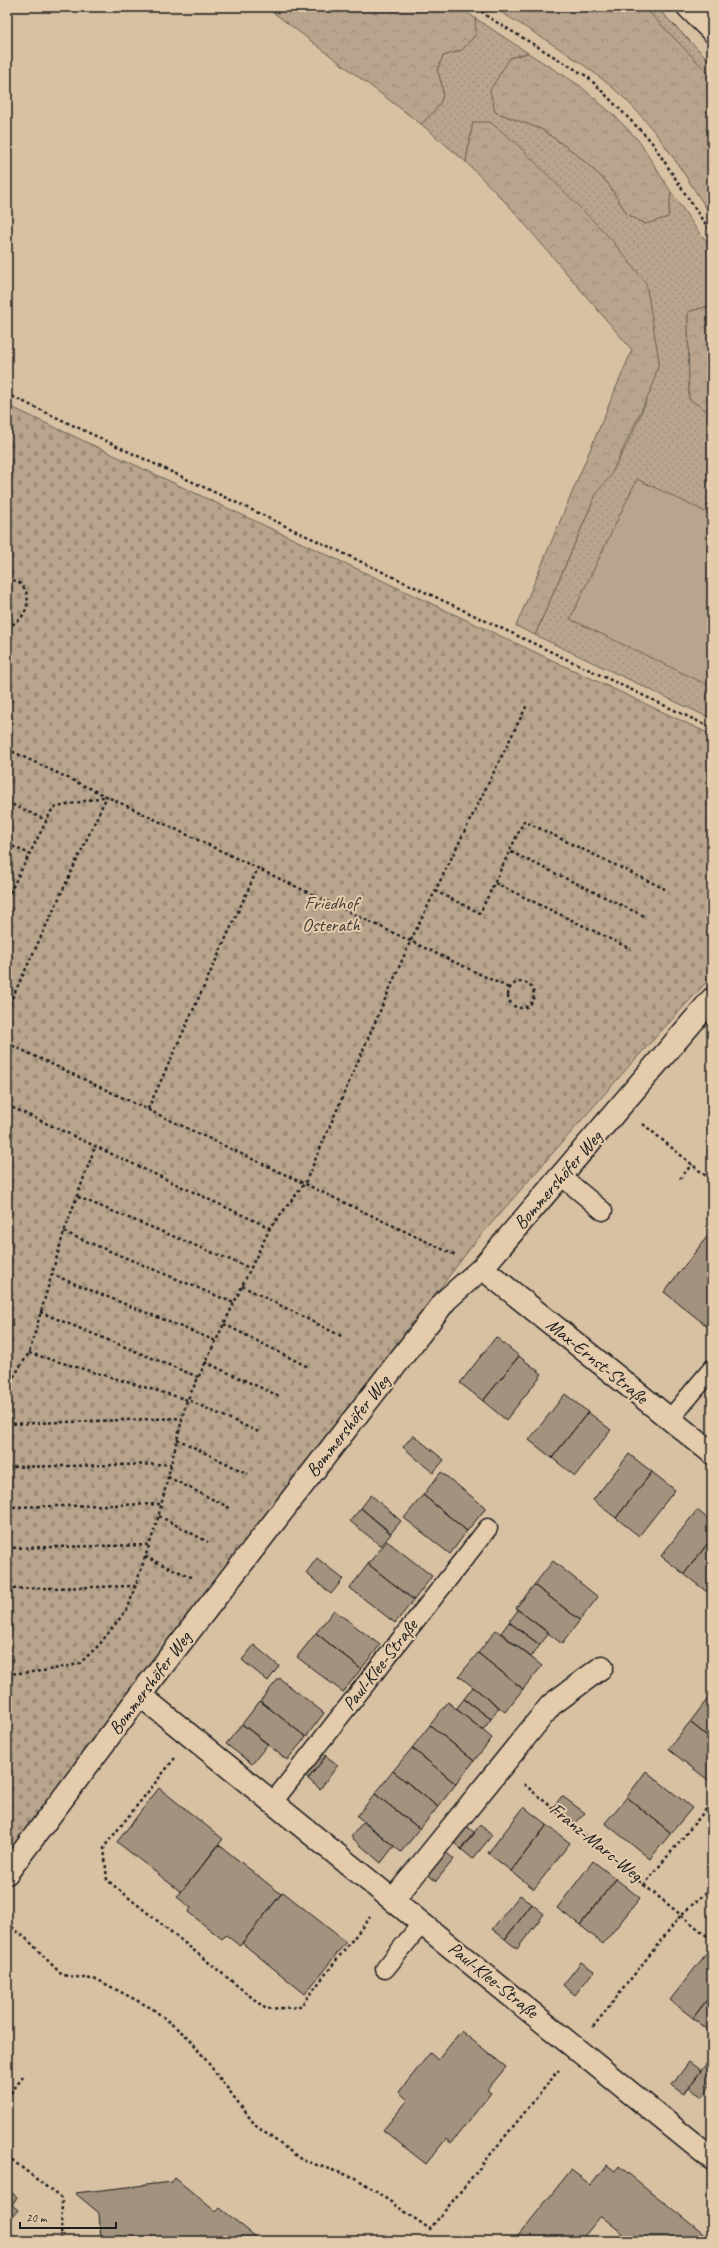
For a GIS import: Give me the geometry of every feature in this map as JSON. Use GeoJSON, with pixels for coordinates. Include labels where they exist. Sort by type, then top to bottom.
{"type":"FeatureCollection","features":[{"type":"Feature","properties":{"kind":"street"},"geometry":{"type":"LineString","coordinates":[[688,7],[712,31]]}},
{"type":"Feature","properties":{"kind":"street","name":"Bommershöfer Weg"},"geometry":{"type":"LineString","coordinates":[[7,1873],[140,1694],[446,1300],[482,1268],[712,1000]]}},
{"type":"Feature","properties":{"kind":"street","name":"Max-Ernst-Straße"},"geometry":{"type":"LineString","coordinates":[[482,1268],[712,1453]]}},
{"type":"Feature","properties":{"kind":"street"},"geometry":{"type":"LineString","coordinates":[[390,1898],[551,1705],[602,1667]]}},
{"type":"Feature","properties":{"kind":"street","name":"Paul-Klee-Straße"},"geometry":{"type":"LineString","coordinates":[[140,1694],[712,2159]]}},
{"type":"Feature","properties":{"kind":"lane"},"geometry":{"type":"LineString","coordinates":[[561,1176],[602,1211]]}},
{"type":"Feature","properties":{"kind":"lane"},"geometry":{"type":"LineString","coordinates":[[670,1419],[712,1369]]}},
{"type":"Feature","properties":{"kind":"lane","name":"Paul-Klee-Straße"},"geometry":{"type":"LineString","coordinates":[[272,1802],[488,1528]]}},
{"type":"Feature","properties":{"kind":"lane"},"geometry":{"type":"LineString","coordinates":[[385,1969],[422,1923]]}},
{"type":"Feature","properties":{"kind":"path"},"geometry":{"type":"LineString","coordinates":[[477,7],[488,17],[588,77],[651,141],[703,221],[712,231]]}},
{"type":"Feature","properties":{"kind":"path"},"geometry":{"type":"LineString","coordinates":[[7,394],[712,728]]}},
{"type":"Feature","properties":{"kind":"path"},"geometry":{"type":"LineString","coordinates":[[7,579],[12,580],[22,587],[28,599],[26,612],[18,623],[7,627]]}},
{"type":"Feature","properties":{"kind":"path"},"geometry":{"type":"LineString","coordinates":[[7,1643],[8,1673],[43,1671],[79,1664],[99,1645],[128,1608],[159,1516],[182,1418],[198,1377],[270,1228],[305,1183],[410,942],[527,705]]}},
{"type":"Feature","properties":{"kind":"path"},"geometry":{"type":"LineString","coordinates":[[7,748],[410,942],[510,988]]}},
{"type":"Feature","properties":{"kind":"path"},"geometry":{"type":"LineString","coordinates":[[7,898],[53,808],[107,796]]}},
{"type":"Feature","properties":{"kind":"path"},"geometry":{"type":"LineString","coordinates":[[7,1009],[107,796]]}},
{"type":"Feature","properties":{"kind":"path"},"geometry":{"type":"LineString","coordinates":[[7,802],[46,820]]}},
{"type":"Feature","properties":{"kind":"path"},"geometry":{"type":"LineString","coordinates":[[435,891],[480,913],[496,883],[524,821],[665,889]]}},
{"type":"Feature","properties":{"kind":"path"},"geometry":{"type":"LineString","coordinates":[[7,844],[30,854]]}},
{"type":"Feature","properties":{"kind":"path"},"geometry":{"type":"LineString","coordinates":[[510,852],[646,917]]}},
{"type":"Feature","properties":{"kind":"path"},"geometry":{"type":"LineString","coordinates":[[148,1109],[258,868]]}},
{"type":"Feature","properties":{"kind":"path"},"geometry":{"type":"LineString","coordinates":[[496,883],[631,949]]}},
{"type":"Feature","properties":{"kind":"path"},"geometry":{"type":"LineString","coordinates":[[7,887],[11,889]]}},
{"type":"Feature","properties":{"kind":"path"},"geometry":{"type":"LineString","coordinates":[[523,981],[530,984],[534,990],[535,997],[532,1004],[525,1008],[518,1008],[512,1005],[509,999],[510,988],[516,982],[523,981]]}},
{"type":"Feature","properties":{"kind":"path"},"geometry":{"type":"LineString","coordinates":[[7,1043],[482,1268]]}},
{"type":"Feature","properties":{"kind":"path"},"geometry":{"type":"LineString","coordinates":[[7,1105],[270,1228]]}},
{"type":"Feature","properties":{"kind":"path"},"geometry":{"type":"LineString","coordinates":[[622,1106],[712,1181]]}},
{"type":"Feature","properties":{"kind":"path"},"geometry":{"type":"LineString","coordinates":[[7,1387],[29,1353],[64,1232],[95,1147]]}},
{"type":"Feature","properties":{"kind":"path"},"geometry":{"type":"LineString","coordinates":[[680,1179],[692,1164]]}},
{"type":"Feature","properties":{"kind":"path"},"geometry":{"type":"LineString","coordinates":[[78,1197],[250,1268]]}},
{"type":"Feature","properties":{"kind":"path"},"geometry":{"type":"LineString","coordinates":[[64,1232],[234,1303]]}},
{"type":"Feature","properties":{"kind":"path"},"geometry":{"type":"LineString","coordinates":[[51,1274],[216,1341]]}},
{"type":"Feature","properties":{"kind":"path"},"geometry":{"type":"LineString","coordinates":[[242,1286],[343,1337]]}},
{"type":"Feature","properties":{"kind":"path"},"geometry":{"type":"LineString","coordinates":[[40,1312],[198,1377]]}},
{"type":"Feature","properties":{"kind":"path"},"geometry":{"type":"LineString","coordinates":[[224,1324],[308,1367]]}},
{"type":"Feature","properties":{"kind":"path"},"geometry":{"type":"LineString","coordinates":[[29,1353],[188,1400],[261,1433]]}},
{"type":"Feature","properties":{"kind":"path"},"geometry":{"type":"LineString","coordinates":[[205,1362],[279,1396]]}},
{"type":"Feature","properties":{"kind":"path"},"geometry":{"type":"LineString","coordinates":[[7,1424],[182,1418]]}},
{"type":"Feature","properties":{"kind":"path"},"geometry":{"type":"LineString","coordinates":[[177,1439],[248,1474]]}},
{"type":"Feature","properties":{"kind":"path"},"geometry":{"type":"LineString","coordinates":[[7,1467],[171,1464]]}},
{"type":"Feature","properties":{"kind":"path"},"geometry":{"type":"LineString","coordinates":[[168,1477],[230,1508]]}},
{"type":"Feature","properties":{"kind":"path"},"geometry":{"type":"LineString","coordinates":[[7,1507],[162,1504]]}},
{"type":"Feature","properties":{"kind":"path"},"geometry":{"type":"LineString","coordinates":[[159,1516],[208,1542]]}},
{"type":"Feature","properties":{"kind":"path"},"geometry":{"type":"LineString","coordinates":[[7,1548],[150,1545]]}},
{"type":"Feature","properties":{"kind":"path"},"geometry":{"type":"LineString","coordinates":[[145,1558],[191,1577]]}},
{"type":"Feature","properties":{"kind":"path"},"geometry":{"type":"LineString","coordinates":[[7,1589],[135,1586]]}},
{"type":"Feature","properties":{"kind":"path"},"geometry":{"type":"LineString","coordinates":[[192,1737],[104,1847],[107,1880],[168,1930],[266,2009],[300,2006],[390,1898]]}},
{"type":"Feature","properties":{"kind":"path","name":"Franz-Marc-Weg"},"geometry":{"type":"LineString","coordinates":[[502,1765],[644,1885],[712,1802]]}},
{"type":"Feature","properties":{"kind":"path"},"geometry":{"type":"LineString","coordinates":[[644,1885],[712,1940]]}},
{"type":"Feature","properties":{"kind":"path"},"geometry":{"type":"LineString","coordinates":[[7,1923],[29,1941],[62,1975],[98,1980],[153,2010],[184,2034],[195,2045],[256,2126],[302,2160],[356,2178],[430,2229],[576,2048],[681,1914],[712,1887]]}},
{"type":"Feature","properties":{"kind":"path"},"geometry":{"type":"LineString","coordinates":[[7,2098],[23,2077]]}},
{"type":"Feature","properties":{"kind":"path"},"geometry":{"type":"LineString","coordinates":[[7,2156],[62,2199],[61,2241]]}},
{"type":"Feature","properties":{"kind":"green space"},"geometry":{"type":"Polygon","coordinates":[[[266,7],[460,7],[475,18],[476,34],[462,50],[443,56],[437,70],[443,94],[439,105],[421,124],[266,7]]]}},
{"type":"Feature","properties":{"kind":"green space"},"geometry":{"type":"Polygon","coordinates":[[[493,7],[644,7],[712,77],[712,217],[675,160],[644,119],[632,106],[584,65],[493,7]]]}},
{"type":"Feature","properties":{"kind":"green space"},"geometry":{"type":"Polygon","coordinates":[[[644,7],[656,7],[712,63],[712,77],[644,7]]]}},
{"type":"Feature","properties":{"kind":"green space"},"geometry":{"type":"Polygon","coordinates":[[[475,18],[528,53],[510,58],[491,90],[495,112],[541,129],[575,153],[607,182],[627,214],[645,224],[668,217],[671,192],[700,234],[712,246],[712,305],[688,312],[689,399],[712,414],[712,719],[535,635],[597,492],[616,465],[634,430],[649,393],[659,361],[473,122],[466,162],[421,124],[439,105],[443,94],[437,70],[443,56],[462,50],[476,34],[475,18]]]}},
{"type":"Feature","properties":{"kind":"green space"},"geometry":{"type":"Polygon","coordinates":[[[528,53],[579,85],[616,117],[639,141],[671,192],[668,217],[646,224],[627,214],[607,182],[575,153],[541,129],[495,112],[490,90],[510,58],[528,53]]]}},
{"type":"Feature","properties":{"kind":"green space"},"geometry":{"type":"Polygon","coordinates":[[[473,122],[490,122],[516,143],[611,239],[646,283],[659,361],[653,385],[610,477],[597,492],[535,635],[516,626],[632,350],[511,208],[466,162],[473,122]]]}},
{"type":"Feature","properties":{"kind":"green space"},"geometry":{"type":"Polygon","coordinates":[[[712,305],[712,414],[689,399],[688,312],[712,305]]]}},
{"type":"Feature","properties":{"kind":"green space","name":"Friedhof Osterath"},"geometry":{"type":"Polygon","coordinates":[[[7,405],[712,735],[712,976],[629,1066],[475,1242],[7,1857],[7,405]]]}},
{"type":"Feature","properties":{"kind":"green space"},"geometry":{"type":"Polygon","coordinates":[[[637,479],[712,515],[712,687],[570,619],[637,479]]]}},
{"type":"Feature","properties":{"kind":"building"},"geometry":{"type":"Polygon","coordinates":[[[710,1233],[712,1235],[712,1330],[664,1292],[710,1233]]]}},
{"type":"Feature","properties":{"kind":"building"},"geometry":{"type":"Polygon","coordinates":[[[496,1337],[519,1356],[483,1401],[460,1383],[496,1337]]]}},
{"type":"Feature","properties":{"kind":"building"},"geometry":{"type":"Polygon","coordinates":[[[519,1356],[542,1374],[506,1420],[483,1401],[519,1356]]]}},
{"type":"Feature","properties":{"kind":"building"},"geometry":{"type":"Polygon","coordinates":[[[565,1394],[588,1412],[552,1458],[529,1440],[565,1394]]]}},
{"type":"Feature","properties":{"kind":"building"},"geometry":{"type":"Polygon","coordinates":[[[588,1412],[611,1430],[575,1476],[552,1458],[588,1412]]]}},
{"type":"Feature","properties":{"kind":"building"},"geometry":{"type":"Polygon","coordinates":[[[413,1435],[444,1460],[433,1473],[403,1447],[413,1435]]]}},
{"type":"Feature","properties":{"kind":"building"},"geometry":{"type":"Polygon","coordinates":[[[629,1454],[652,1472],[616,1518],[593,1500],[629,1454]]]}},
{"type":"Feature","properties":{"kind":"building"},"geometry":{"type":"Polygon","coordinates":[[[441,1472],[486,1508],[467,1531],[423,1495],[441,1472]]]}},
{"type":"Feature","properties":{"kind":"building"},"geometry":{"type":"Polygon","coordinates":[[[652,1472],[675,1490],[639,1536],[616,1518],[652,1472]]]}},
{"type":"Feature","properties":{"kind":"building"},"geometry":{"type":"Polygon","coordinates":[[[371,1495],[401,1521],[391,1533],[361,1508],[371,1495]]]}},
{"type":"Feature","properties":{"kind":"building"},"geometry":{"type":"Polygon","coordinates":[[[423,1495],[467,1531],[450,1554],[404,1518],[423,1495]]]}},
{"type":"Feature","properties":{"kind":"building"},"geometry":{"type":"Polygon","coordinates":[[[361,1508],[391,1534],[381,1546],[350,1521],[361,1508]]]}},
{"type":"Feature","properties":{"kind":"building"},"geometry":{"type":"Polygon","coordinates":[[[697,1510],[712,1522],[712,1538],[684,1574],[661,1556],[697,1510]]]}},
{"type":"Feature","properties":{"kind":"building"},"geometry":{"type":"Polygon","coordinates":[[[712,1538],[712,1586],[707,1592],[684,1574],[712,1538]]]}},
{"type":"Feature","properties":{"kind":"building"},"geometry":{"type":"Polygon","coordinates":[[[387,1541],[432,1576],[414,1600],[368,1564],[387,1541]]]}},
{"type":"Feature","properties":{"kind":"building"},"geometry":{"type":"Polygon","coordinates":[[[317,1558],[343,1579],[331,1594],[306,1573],[317,1558]]]}},
{"type":"Feature","properties":{"kind":"building"},"geometry":{"type":"Polygon","coordinates":[[[553,1561],[598,1597],[580,1620],[534,1585],[553,1561]]]}},
{"type":"Feature","properties":{"kind":"building"},"geometry":{"type":"Polygon","coordinates":[[[368,1564],[414,1600],[395,1623],[350,1588],[368,1564]]]}},
{"type":"Feature","properties":{"kind":"building"},"geometry":{"type":"Polygon","coordinates":[[[534,1585],[580,1620],[562,1644],[516,1608],[534,1585]]]}},
{"type":"Feature","properties":{"kind":"building"},"geometry":{"type":"Polygon","coordinates":[[[334,1610],[380,1645],[361,1669],[316,1633],[334,1610]]]}},
{"type":"Feature","properties":{"kind":"building"},"geometry":{"type":"Polygon","coordinates":[[[518,1610],[549,1633],[540,1645],[509,1622],[518,1610]]]}},
{"type":"Feature","properties":{"kind":"building"},"geometry":{"type":"Polygon","coordinates":[[[509,1622],[540,1645],[531,1657],[501,1633],[509,1622]]]}},
{"type":"Feature","properties":{"kind":"building"},"geometry":{"type":"Polygon","coordinates":[[[496,1630],[542,1666],[523,1689],[478,1653],[496,1630]]]}},
{"type":"Feature","properties":{"kind":"building"},"geometry":{"type":"Polygon","coordinates":[[[316,1633],[361,1669],[343,1692],[297,1657],[316,1633]]]}},
{"type":"Feature","properties":{"kind":"building"},"geometry":{"type":"Polygon","coordinates":[[[254,1645],[279,1666],[268,1681],[242,1660],[254,1645]]]}},
{"type":"Feature","properties":{"kind":"building"},"geometry":{"type":"Polygon","coordinates":[[[478,1653],[523,1689],[505,1712],[459,1676],[478,1653]]]}},
{"type":"Feature","properties":{"kind":"building"},"geometry":{"type":"Polygon","coordinates":[[[279,1678],[324,1713],[306,1737],[260,1701],[279,1678]]]}},
{"type":"Feature","properties":{"kind":"building"},"geometry":{"type":"Polygon","coordinates":[[[473,1687],[499,1707],[491,1719],[464,1699],[473,1687]]]}},
{"type":"Feature","properties":{"kind":"building"},"geometry":{"type":"Polygon","coordinates":[[[709,1697],[712,1699],[712,1740],[690,1722],[709,1697]]]}},
{"type":"Feature","properties":{"kind":"building"},"geometry":{"type":"Polygon","coordinates":[[[464,1699],[491,1719],[483,1730],[456,1709],[464,1699]]]}},
{"type":"Feature","properties":{"kind":"building"},"geometry":{"type":"Polygon","coordinates":[[[260,1701],[306,1737],[287,1760],[242,1724],[260,1701]]]}},
{"type":"Feature","properties":{"kind":"building"},"geometry":{"type":"Polygon","coordinates":[[[448,1702],[492,1738],[474,1761],[430,1725],[448,1702]]]}},
{"type":"Feature","properties":{"kind":"building"},"geometry":{"type":"Polygon","coordinates":[[[690,1722],[712,1740],[712,1783],[668,1749],[690,1722]]]}},
{"type":"Feature","properties":{"kind":"building"},"geometry":{"type":"Polygon","coordinates":[[[242,1724],[268,1744],[252,1764],[226,1744],[242,1724]]]}},
{"type":"Feature","properties":{"kind":"building"},"geometry":{"type":"Polygon","coordinates":[[[430,1725],[474,1761],[456,1784],[412,1748],[430,1725]]]}},
{"type":"Feature","properties":{"kind":"building"},"geometry":{"type":"Polygon","coordinates":[[[316,1748],[326,1756],[308,1779],[298,1772],[316,1748]]]}},
{"type":"Feature","properties":{"kind":"building"},"geometry":{"type":"Polygon","coordinates":[[[412,1748],[456,1784],[438,1807],[393,1771],[412,1748]]]}},
{"type":"Feature","properties":{"kind":"building"},"geometry":{"type":"Polygon","coordinates":[[[326,1756],[338,1765],[320,1789],[308,1779],[326,1756]]]}},
{"type":"Feature","properties":{"kind":"building"},"geometry":{"type":"Polygon","coordinates":[[[393,1771],[438,1807],[420,1829],[375,1794],[393,1771]]]}},
{"type":"Feature","properties":{"kind":"building"},"geometry":{"type":"Polygon","coordinates":[[[646,1771],[692,1808],[671,1833],[627,1797],[646,1771]]]}},
{"type":"Feature","properties":{"kind":"building"},"geometry":{"type":"Polygon","coordinates":[[[159,1788],[223,1839],[181,1892],[117,1842],[159,1788]]]}},
{"type":"Feature","properties":{"kind":"building"},"geometry":{"type":"Polygon","coordinates":[[[375,1794],[420,1829],[401,1852],[357,1816],[375,1794]]]}},
{"type":"Feature","properties":{"kind":"building"},"geometry":{"type":"Polygon","coordinates":[[[562,1796],[585,1813],[575,1824],[554,1806],[562,1796]]]}},
{"type":"Feature","properties":{"kind":"building"},"geometry":{"type":"Polygon","coordinates":[[[627,1797],[671,1833],[650,1859],[605,1823],[627,1797]]]}},
{"type":"Feature","properties":{"kind":"building"},"geometry":{"type":"Polygon","coordinates":[[[524,1807],[547,1825],[511,1871],[488,1853],[524,1807]]]}},
{"type":"Feature","properties":{"kind":"building"},"geometry":{"type":"Polygon","coordinates":[[[363,1822],[394,1846],[381,1863],[351,1837],[363,1822]]]}},
{"type":"Feature","properties":{"kind":"building"},"geometry":{"type":"Polygon","coordinates":[[[465,1825],[475,1833],[461,1849],[452,1841],[465,1825]]]}},
{"type":"Feature","properties":{"kind":"building"},"geometry":{"type":"Polygon","coordinates":[[[480,1825],[492,1835],[473,1859],[461,1849],[480,1825]]]}},
{"type":"Feature","properties":{"kind":"building"},"geometry":{"type":"Polygon","coordinates":[[[547,1825],[570,1843],[534,1889],[511,1871],[547,1825]]]}},
{"type":"Feature","properties":{"kind":"building"},"geometry":{"type":"Polygon","coordinates":[[[219,1845],[281,1894],[240,1946],[226,1935],[222,1939],[188,1912],[191,1908],[177,1897],[219,1845]]]}},
{"type":"Feature","properties":{"kind":"building"},"geometry":{"type":"Polygon","coordinates":[[[443,1850],[454,1859],[436,1881],[424,1872],[443,1850]]]}},
{"type":"Feature","properties":{"kind":"building"},"geometry":{"type":"Polygon","coordinates":[[[593,1861],[616,1879],[580,1925],[557,1908],[593,1861]]]}},
{"type":"Feature","properties":{"kind":"building"},"geometry":{"type":"Polygon","coordinates":[[[616,1879],[640,1898],[603,1944],[580,1925],[616,1879]]]}},
{"type":"Feature","properties":{"kind":"building"},"geometry":{"type":"Polygon","coordinates":[[[283,1892],[346,1942],[305,1994],[242,1943],[283,1892]]]}},
{"type":"Feature","properties":{"kind":"building"},"geometry":{"type":"Polygon","coordinates":[[[520,1895],[532,1904],[505,1939],[492,1929],[520,1895]]]}},
{"type":"Feature","properties":{"kind":"building"},"geometry":{"type":"Polygon","coordinates":[[[532,1904],[544,1914],[517,1949],[505,1939],[532,1904]]]}},
{"type":"Feature","properties":{"kind":"building"},"geometry":{"type":"Polygon","coordinates":[[[706,1954],[712,1958],[712,1993],[693,2018],[670,2000],[706,1954]]]}},
{"type":"Feature","properties":{"kind":"building"},"geometry":{"type":"Polygon","coordinates":[[[581,1962],[594,1971],[575,1995],[563,1985],[581,1962]]]}},
{"type":"Feature","properties":{"kind":"building"},"geometry":{"type":"Polygon","coordinates":[[[712,1993],[712,2033],[693,2018],[712,1993]]]}},
{"type":"Feature","properties":{"kind":"building"},"geometry":{"type":"Polygon","coordinates":[[[461,2031],[506,2067],[487,2090],[491,2093],[451,2143],[446,2139],[426,2164],[383,2130],[408,2100],[399,2092],[430,2053],[438,2060],[461,2031]]]}},
{"type":"Feature","properties":{"kind":"building"},"geometry":{"type":"Polygon","coordinates":[[[689,2062],[701,2071],[684,2094],[672,2085],[689,2062]]]}},
{"type":"Feature","properties":{"kind":"building"},"geometry":{"type":"Polygon","coordinates":[[[706,2064],[712,2069],[712,2083],[702,2097],[689,2087],[706,2064]]]}},
{"type":"Feature","properties":{"kind":"building"},"geometry":{"type":"Polygon","coordinates":[[[607,2165],[615,2171],[619,2166],[712,2241],[632,2241],[601,2216],[580,2241],[514,2241],[571,2170],[591,2185],[607,2165]]]}},
{"type":"Feature","properties":{"kind":"building"},"geometry":{"type":"Polygon","coordinates":[[[175,2178],[216,2212],[220,2208],[261,2241],[101,2241],[99,2213],[75,2193],[172,2182],[175,2178]]]}},
{"type":"Feature","properties":{"kind":"building"},"geometry":{"type":"Polygon","coordinates":[[[7,2189],[17,2197],[12,2205],[18,2210],[7,2223],[7,2189]]]}}]}
